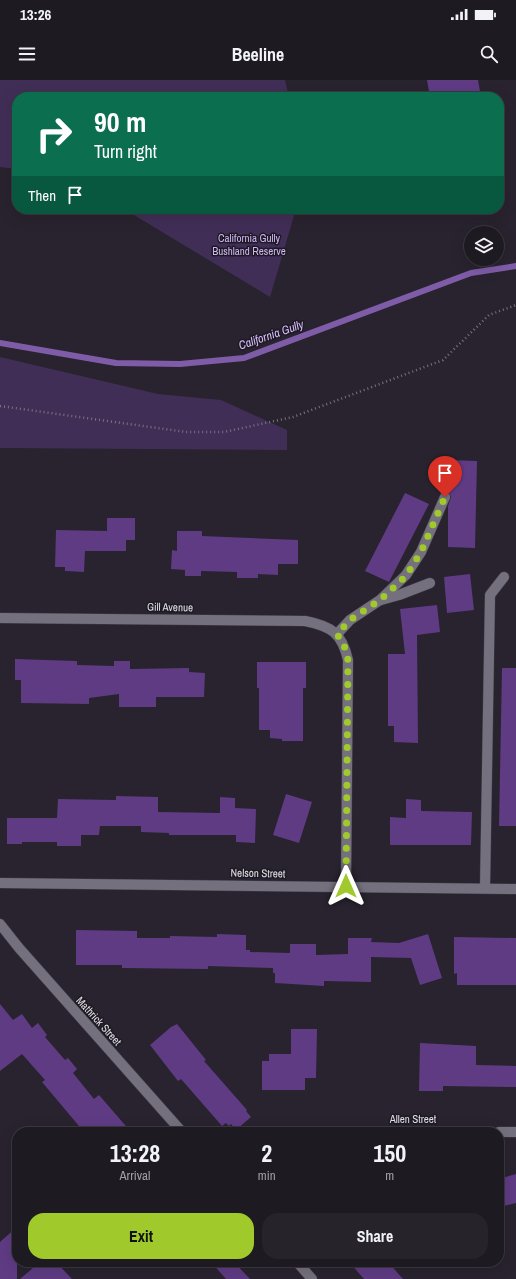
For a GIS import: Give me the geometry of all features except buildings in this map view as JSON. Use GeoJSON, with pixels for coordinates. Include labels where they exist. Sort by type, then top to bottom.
{"type":"FeatureCollection","features":[{"type":"Feature","properties":{"kind":"street"},"geometry":{"type":"LineString","coordinates":[[346,886],[348,660],[344,645],[337,634],[350,620],[380,600],[406,576],[421,552],[445,497]]}},
{"type":"Feature","properties":{"kind":"street"},"geometry":{"type":"LineString","coordinates":[[485,888],[490,595],[504,577]]}},
{"type":"Feature","properties":{"kind":"street"},"geometry":{"type":"LineString","coordinates":[[380,600],[399,596],[430,583]]}},
{"type":"Feature","properties":{"kind":"street","name":"Gill Avenue"},"geometry":{"type":"LineString","coordinates":[[0,618],[305,621],[328,628],[337,634]]}},
{"type":"Feature","properties":{"kind":"street","name":"Nelson Street"},"geometry":{"type":"LineString","coordinates":[[0,883],[516,889]]}},
{"type":"Feature","properties":{"kind":"street","name":"Mathrick Street"},"geometry":{"type":"LineString","coordinates":[[0,924],[19,948],[178,1127]]}},
{"type":"Feature","properties":{"kind":"street"},"geometry":{"type":"LineString","coordinates":[[504,1132],[516,1132]]}},
{"type":"Feature","properties":{"kind":"street"},"geometry":{"type":"LineString","coordinates":[[301,1267],[312,1279]]}},
{"type":"Feature","properties":{"kind":"path"},"geometry":{"type":"LineString","coordinates":[[0,406],[186,432],[224,432],[293,417],[443,360],[489,315],[516,305]]}},
{"type":"Feature","properties":{"kind":"green space"},"geometry":{"type":"Polygon","coordinates":[[[0,80],[285,80],[288,92],[12,92],[12,168],[0,167],[0,80]]]}},
{"type":"Feature","properties":{"kind":"green space","name":"California Gully Bushland Reserve"},"geometry":{"type":"Polygon","coordinates":[[[132,214],[295,214],[270,297],[132,214]]]}},
{"type":"Feature","properties":{"kind":"green space"},"geometry":{"type":"Polygon","coordinates":[[[0,357],[158,394],[221,400],[287,430],[287,450],[0,448],[0,357]]]}},
{"type":"Feature","properties":{"kind":"waterway","name":"California Gully"},"geometry":{"type":"LineString","coordinates":[[0,343],[116,363],[180,364],[244,358],[471,273],[516,266]]}},
{"type":"Feature","properties":{"kind":"route"},"geometry":{"type":"LineString","coordinates":[[346,886],[348,660],[344,645],[337,634],[350,620],[380,600],[406,576],[421,552],[445,497]]}}]}
